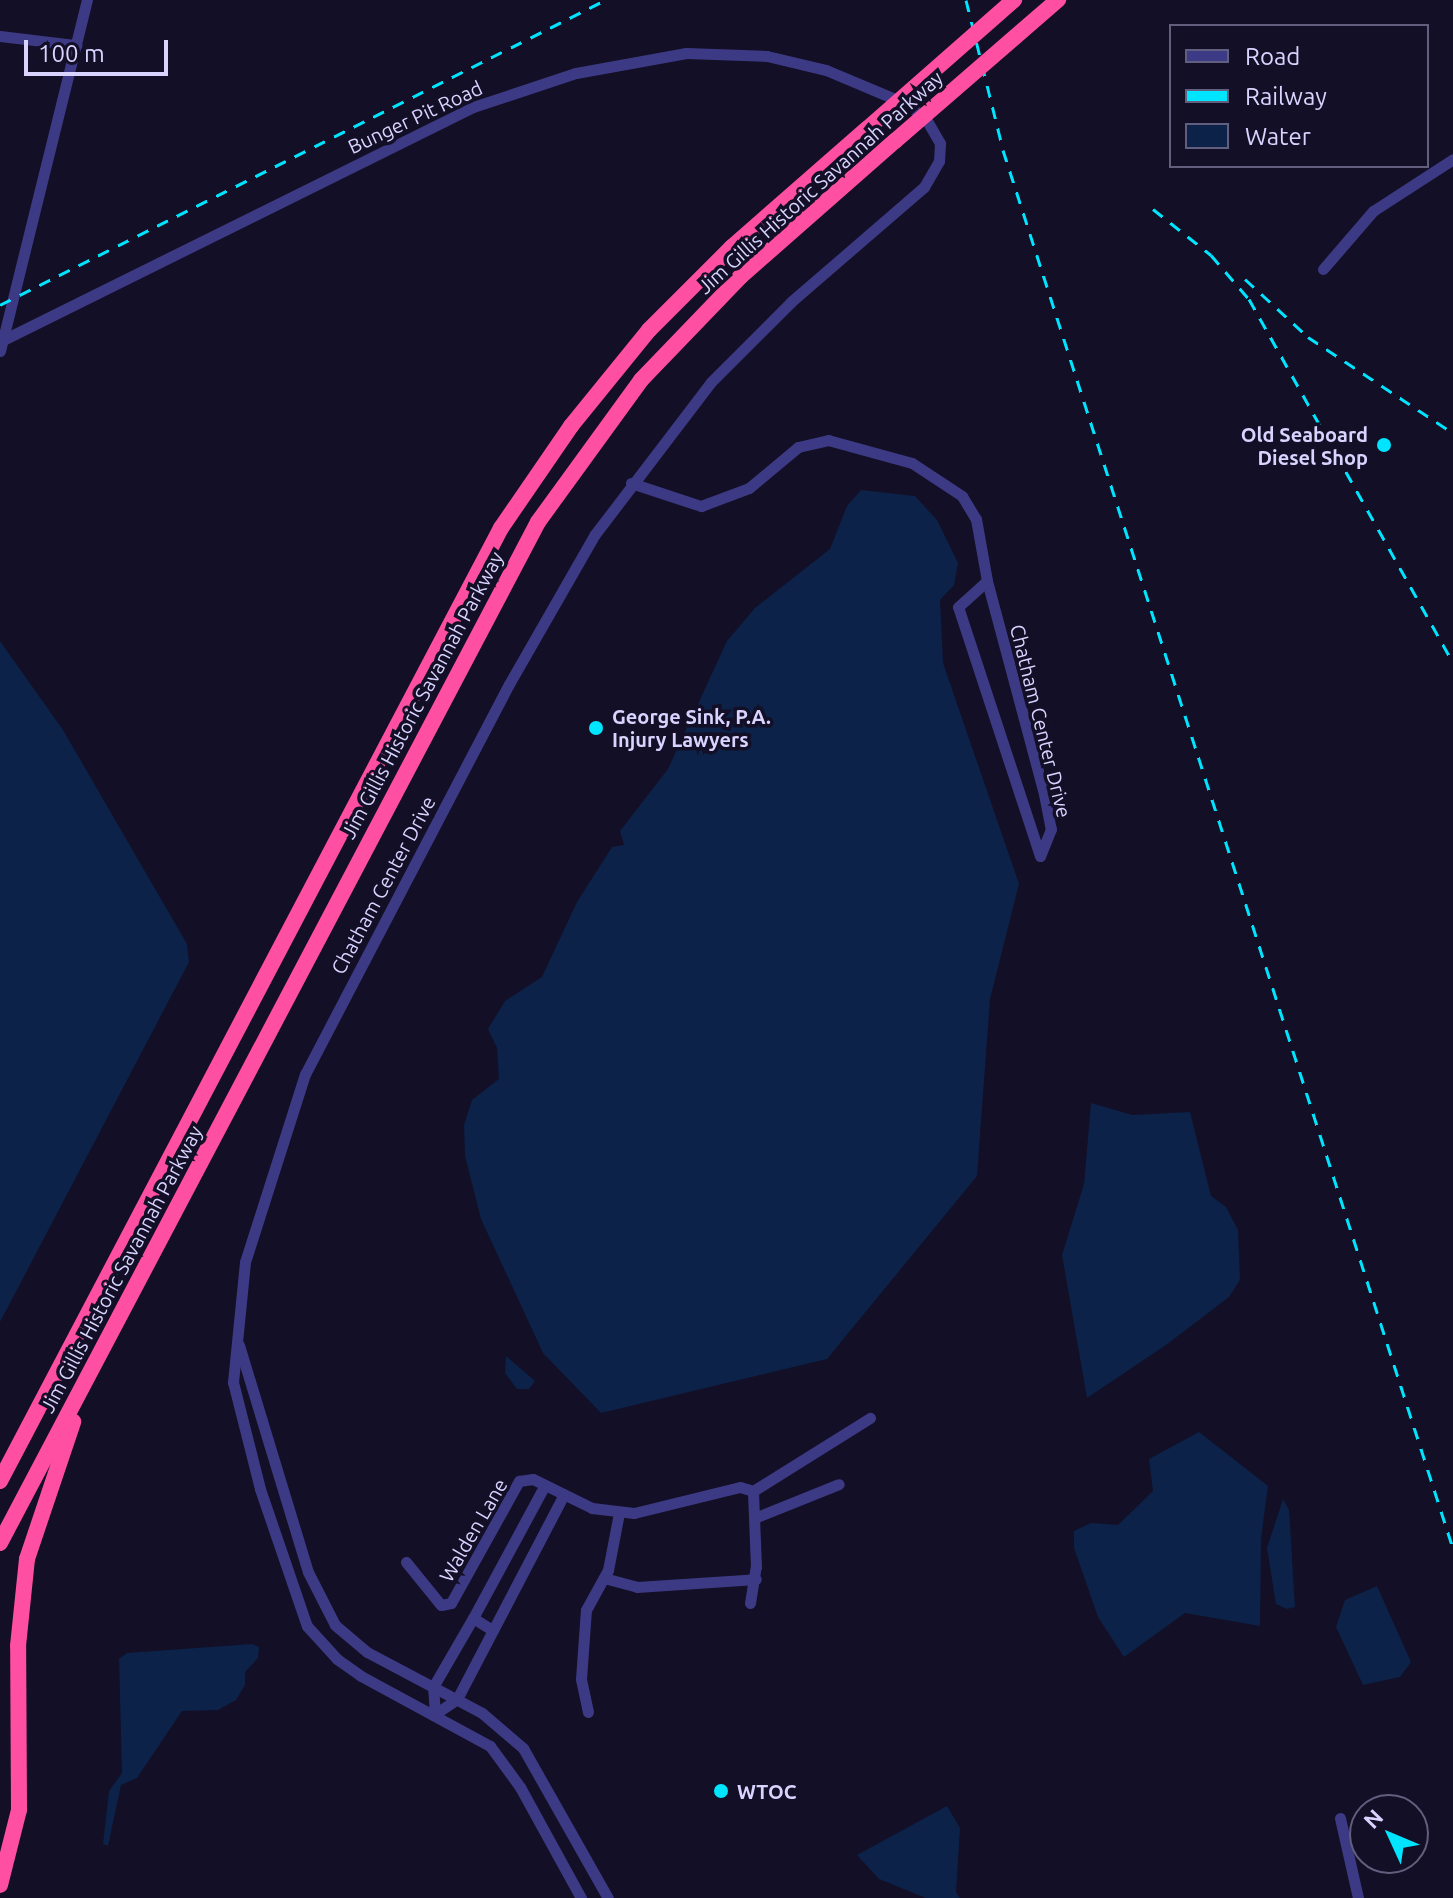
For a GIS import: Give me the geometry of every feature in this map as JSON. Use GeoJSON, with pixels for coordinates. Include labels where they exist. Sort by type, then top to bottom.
{"type":"FeatureCollection","features":[{"type":"Feature","properties":{"kind":"highway","name":"Jim Gillis Historic Savannah Parkway"},"geometry":{"type":"LineString","coordinates":[[0,1481],[501,528],[571,426],[649,330],[732,247],[1014,0]]}},
{"type":"Feature","properties":{"kind":"highway","name":"Jim Gillis Historic Savannah Parkway"},"geometry":{"type":"LineString","coordinates":[[0,1543],[538,522],[641,380],[740,277],[1058,0]]}},
{"type":"Feature","properties":{"kind":"highway"},"geometry":{"type":"LineString","coordinates":[[0,1885],[19,1810],[18,1646],[27,1559],[70,1428],[104,1348]]}},
{"type":"Feature","properties":{"kind":"street"},"geometry":{"type":"LineString","coordinates":[[1,345],[87,0]]}},
{"type":"Feature","properties":{"kind":"street"},"geometry":{"type":"LineString","coordinates":[[0,36],[76,45]]}},
{"type":"Feature","properties":{"kind":"street","name":"Bunger Pit Road"},"geometry":{"type":"LineString","coordinates":[[1,345],[473,107],[576,73],[674,54],[730,52],[802,63],[870,87]]}},
{"type":"Feature","properties":{"kind":"street","name":"Chatham Center Drive"},"geometry":{"type":"LineString","coordinates":[[581,1898],[505,1762],[476,1735],[349,1668],[307,1626],[242,1427],[233,1382],[235,1333],[245,1262],[305,1074],[563,586],[631,483],[750,342],[933,176],[940,143],[926,119],[907,104],[870,87]]}},
{"type":"Feature","properties":{"kind":"street"},"geometry":{"type":"LineString","coordinates":[[1323,269],[1373,211],[1453,159]]}},
{"type":"Feature","properties":{"kind":"street","name":"Chatham Center Drive"},"geometry":{"type":"LineString","coordinates":[[631,483],[701,506],[749,488],[798,447],[828,440],[853,444],[912,463],[962,496],[976,519],[987,581],[1051,829],[1040,856],[958,607],[987,581]]}},
{"type":"Feature","properties":{"kind":"street","name":"Chatham Center Drive"},"geometry":{"type":"LineString","coordinates":[[235,1333],[321,1602],[349,1639],[457,1699],[523,1748],[608,1898]]}},
{"type":"Feature","properties":{"kind":"street"},"geometry":{"type":"LineString","coordinates":[[545,1485],[592,1508],[619,1513],[740,1487],[753,1491],[870,1418]]}},
{"type":"Feature","properties":{"kind":"street","name":"Walden Lane"},"geometry":{"type":"LineString","coordinates":[[406,1562],[441,1605],[451,1603],[519,1481],[533,1479],[545,1485],[433,1687]]}},
{"type":"Feature","properties":{"kind":"street"},"geometry":{"type":"LineString","coordinates":[[757,1517],[839,1484]]}},
{"type":"Feature","properties":{"kind":"street"},"geometry":{"type":"LineString","coordinates":[[750,1603],[756,1579],[757,1517],[753,1491]]}},
{"type":"Feature","properties":{"kind":"street"},"geometry":{"type":"LineString","coordinates":[[435,1714],[457,1699],[564,1494]]}},
{"type":"Feature","properties":{"kind":"street"},"geometry":{"type":"LineString","coordinates":[[588,1712],[581,1643],[586,1610],[604,1578],[619,1513]]}},
{"type":"Feature","properties":{"kind":"street"},"geometry":{"type":"LineString","coordinates":[[604,1578],[637,1587],[756,1579]]}},
{"type":"Feature","properties":{"kind":"street"},"geometry":{"type":"LineString","coordinates":[[473,1618],[492,1630]]}},
{"type":"Feature","properties":{"kind":"street"},"geometry":{"type":"LineString","coordinates":[[433,1687],[435,1714]]}},
{"type":"Feature","properties":{"kind":"street"},"geometry":{"type":"LineString","coordinates":[[1340,1818],[1358,1898]]}},
{"type":"Feature","properties":{"kind":"water"},"geometry":{"type":"Polygon","coordinates":[[[861,490],[915,496],[937,520],[958,563],[954,585],[940,600],[943,663],[1019,884],[990,999],[977,1176],[827,1359],[601,1413],[543,1353],[481,1219],[465,1156],[464,1125],[472,1100],[499,1079],[497,1048],[488,1029],[505,1001],[542,977],[577,902],[612,847],[624,845],[620,831],[668,769],[727,641],[755,608],[830,549],[847,506],[861,490]]]}},
{"type":"Feature","properties":{"kind":"water"},"geometry":{"type":"Polygon","coordinates":[[[0,641],[63,730],[187,944],[189,962],[0,1322],[0,641]]]}},
{"type":"Feature","properties":{"kind":"water"},"geometry":{"type":"Polygon","coordinates":[[[1091,1103],[1132,1115],[1190,1112],[1211,1196],[1226,1207],[1238,1230],[1240,1280],[1229,1297],[1166,1345],[1087,1398],[1062,1255],[1084,1184],[1091,1103]]]}},
{"type":"Feature","properties":{"kind":"water"},"geometry":{"type":"Polygon","coordinates":[[[506,1356],[535,1381],[529,1389],[517,1389],[505,1373],[506,1356]]]}},
{"type":"Feature","properties":{"kind":"water"},"geometry":{"type":"Polygon","coordinates":[[[1199,1432],[1268,1486],[1261,1539],[1260,1626],[1185,1613],[1124,1657],[1098,1617],[1074,1548],[1074,1531],[1091,1523],[1118,1525],[1153,1491],[1149,1459],[1199,1432]]]}},
{"type":"Feature","properties":{"kind":"water"},"geometry":{"type":"Polygon","coordinates":[[[1283,1499],[1289,1510],[1295,1607],[1287,1609],[1276,1604],[1267,1548],[1283,1499]]]}},
{"type":"Feature","properties":{"kind":"water"},"geometry":{"type":"Polygon","coordinates":[[[1377,1586],[1411,1662],[1400,1677],[1363,1685],[1336,1627],[1345,1600],[1377,1586]]]}},
{"type":"Feature","properties":{"kind":"water"},"geometry":{"type":"Polygon","coordinates":[[[252,1644],[259,1647],[258,1658],[245,1672],[245,1685],[236,1700],[218,1710],[182,1711],[137,1778],[121,1785],[108,1846],[103,1844],[109,1791],[122,1773],[119,1659],[127,1653],[252,1644]]]}},
{"type":"Feature","properties":{"kind":"water"},"geometry":{"type":"Polygon","coordinates":[[[947,1806],[960,1828],[956,1892],[960,1898],[926,1898],[879,1879],[857,1855],[947,1806]]]}},
{"type":"Feature","properties":{"kind":"railway"},"geometry":{"type":"LineString","coordinates":[[0,305],[605,0]]}},
{"type":"Feature","properties":{"kind":"railway"},"geometry":{"type":"LineString","coordinates":[[966,0],[1003,150],[1453,1548]]}},
{"type":"Feature","properties":{"kind":"railway"},"geometry":{"type":"LineString","coordinates":[[1153,209],[1211,255],[1249,299],[1453,662]]}},
{"type":"Feature","properties":{"kind":"railway"},"geometry":{"type":"LineString","coordinates":[[1245,279],[1308,337],[1453,433]]}},
{"type":"Feature","properties":{"kind":"place","name":"Old Seaboard Diesel Shop"},"geometry":{"type":"Point","coordinates":[1384,445]}},
{"type":"Feature","properties":{"kind":"place","name":"George Sink, P.A. Injury Lawyers"},"geometry":{"type":"Point","coordinates":[596,728]}},
{"type":"Feature","properties":{"kind":"place","name":"WTOC"},"geometry":{"type":"Point","coordinates":[721,1791]}}]}
